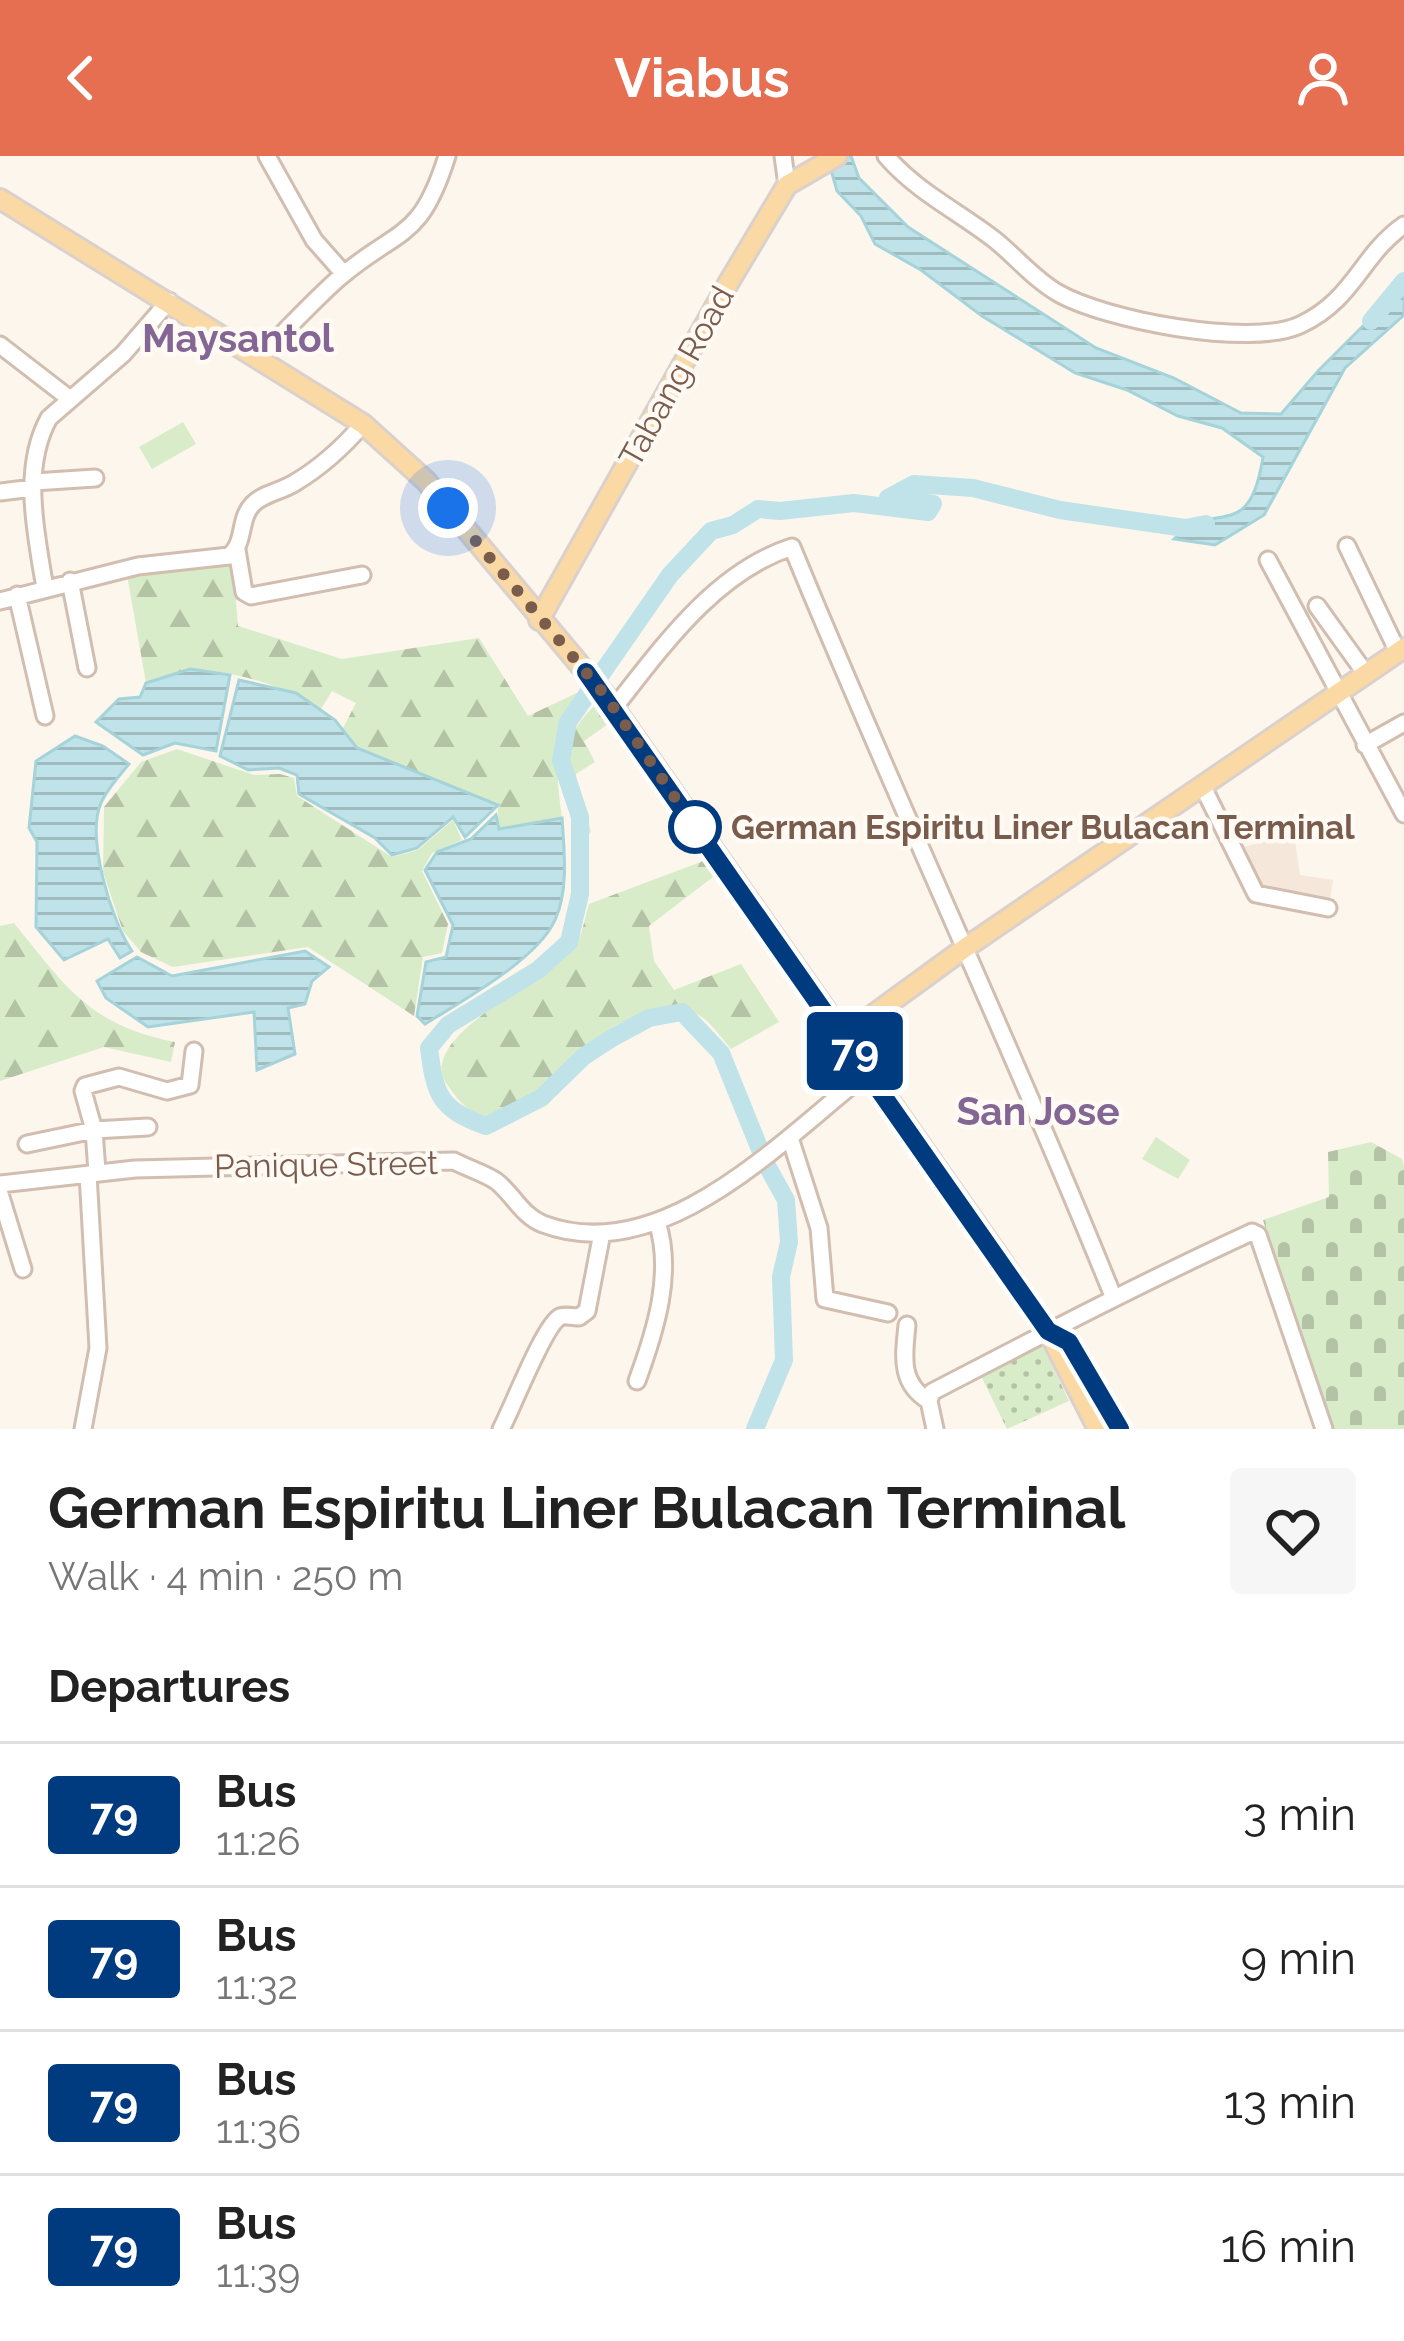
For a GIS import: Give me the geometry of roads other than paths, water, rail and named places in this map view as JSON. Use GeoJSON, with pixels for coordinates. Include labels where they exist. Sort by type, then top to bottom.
{"type":"FeatureCollection","features":[{"type":"Feature","properties":{"kind":"main road","name":"Tabang Road"},"geometry":{"type":"LineString","coordinates":[[539,620],[728,282],[788,185],[833,158]]}},
{"type":"Feature","properties":{"kind":"main road"},"geometry":{"type":"LineString","coordinates":[[0,199],[363,424],[426,481],[609,701],[1048,1331],[1098,1429]]}},
{"type":"Feature","properties":{"kind":"main road"},"geometry":{"type":"LineString","coordinates":[[850,1043],[873,1015],[965,948],[1401,650]]}},
{"type":"Feature","properties":{"kind":"main road"},"geometry":{"type":"LineString","coordinates":[[833,1021],[873,1015]]}},
{"type":"Feature","properties":{"kind":"main road"},"geometry":{"type":"LineString","coordinates":[[1048,1331],[1069,1342],[1120,1429]]}},
{"type":"Feature","properties":{"kind":"main road"},"geometry":{"type":"LineString","coordinates":[[1077,1394],[1096,1384]]}},
{"type":"Feature","properties":{"kind":"street"},"geometry":{"type":"LineString","coordinates":[[267,156],[314,239],[344,274]]}},
{"type":"Feature","properties":{"kind":"street"},"geometry":{"type":"LineString","coordinates":[[259,358],[344,274],[409,230],[435,196],[447,156]]}},
{"type":"Feature","properties":{"kind":"street"},"geometry":{"type":"LineString","coordinates":[[783,156],[788,185]]}},
{"type":"Feature","properties":{"kind":"street"},"geometry":{"type":"LineString","coordinates":[[886,156],[908,181],[992,238],[1056,292],[1121,315],[1212,333],[1269,333],[1297,326],[1344,294],[1381,241],[1404,225]]}},
{"type":"Feature","properties":{"kind":"street"},"geometry":{"type":"LineString","coordinates":[[45,588],[33,485],[41,431],[49,418],[123,355],[170,301]]}},
{"type":"Feature","properties":{"kind":"street"},"geometry":{"type":"LineString","coordinates":[[0,345],[70,399]]}},
{"type":"Feature","properties":{"kind":"street"},"geometry":{"type":"LineString","coordinates":[[362,574],[251,596],[244,592],[237,550],[253,503],[294,484],[363,424]]}},
{"type":"Feature","properties":{"kind":"street"},"geometry":{"type":"LineString","coordinates":[[0,492],[95,478]]}},
{"type":"Feature","properties":{"kind":"street"},"geometry":{"type":"LineString","coordinates":[[1347,546],[1401,650]]}},
{"type":"Feature","properties":{"kind":"street"},"geometry":{"type":"LineString","coordinates":[[609,701],[742,568],[792,547],[1047,1130],[1113,1296]]}},
{"type":"Feature","properties":{"kind":"street"},"geometry":{"type":"LineString","coordinates":[[45,716],[8,598],[138,566],[221,558],[237,550]]}},
{"type":"Feature","properties":{"kind":"street"},"geometry":{"type":"LineString","coordinates":[[1268,560],[1404,814]]}},
{"type":"Feature","properties":{"kind":"street"},"geometry":{"type":"LineString","coordinates":[[70,581],[87,668]]}},
{"type":"Feature","properties":{"kind":"street"},"geometry":{"type":"LineString","coordinates":[[1316,606],[1366,674]]}},
{"type":"Feature","properties":{"kind":"street"},"geometry":{"type":"LineString","coordinates":[[1365,745],[1404,723]]}},
{"type":"Feature","properties":{"kind":"street"},"geometry":{"type":"LineString","coordinates":[[1203,788],[1256,894],[1328,908]]}},
{"type":"Feature","properties":{"kind":"street"},"geometry":{"type":"LineString","coordinates":[[83,1429],[98,1348],[94,1130],[83,1091],[85,1086],[119,1077],[166,1091],[190,1085],[194,1051]]}},
{"type":"Feature","properties":{"kind":"street","name":"Panique Street"},"geometry":{"type":"LineString","coordinates":[[0,1184],[92,1173],[302,1162],[454,1161],[496,1182],[532,1220],[602,1233],[657,1222],[718,1188],[784,1144],[868,1072]]}},
{"type":"Feature","properties":{"kind":"street"},"geometry":{"type":"LineString","coordinates":[[27,1144],[94,1130],[148,1127]]}},
{"type":"Feature","properties":{"kind":"street"},"geometry":{"type":"LineString","coordinates":[[784,1144],[819,1228],[825,1299],[888,1313]]}},
{"type":"Feature","properties":{"kind":"street"},"geometry":{"type":"LineString","coordinates":[[0,1194],[23,1268]]}},
{"type":"Feature","properties":{"kind":"street"},"geometry":{"type":"LineString","coordinates":[[637,1381],[658,1316],[666,1248],[657,1222]]}},
{"type":"Feature","properties":{"kind":"street"},"geometry":{"type":"LineString","coordinates":[[935,1429],[929,1401],[932,1392],[1113,1296],[1252,1232],[1258,1234],[1324,1429]]}},
{"type":"Feature","properties":{"kind":"street"},"geometry":{"type":"LineString","coordinates":[[501,1429],[556,1320],[579,1317],[586,1311],[602,1233]]}},
{"type":"Feature","properties":{"kind":"street"},"geometry":{"type":"LineString","coordinates":[[907,1325],[903,1364],[917,1394],[929,1401]]}},
{"type":"Feature","properties":{"kind":"water"},"geometry":{"type":"Polygon","coordinates":[[[827,156],[851,156],[859,178],[908,227],[1096,348],[1174,378],[1241,413],[1281,414],[1404,285],[1404,315],[1345,368],[1264,515],[1215,545],[1174,539],[1189,527],[1239,511],[1257,484],[1263,457],[1222,428],[1178,416],[1127,390],[1075,373],[875,244],[861,216],[837,191],[827,156]]]}},
{"type":"Feature","properties":{"kind":"water"},"geometry":{"type":"Polygon","coordinates":[[[190,669],[230,675],[216,751],[175,743],[143,755],[96,722],[119,699],[140,697],[146,683],[190,669]]]}},
{"type":"Feature","properties":{"kind":"water"},"geometry":{"type":"Polygon","coordinates":[[[239,680],[296,693],[335,720],[357,748],[498,805],[465,837],[453,817],[417,848],[392,855],[375,838],[299,794],[297,775],[279,768],[248,770],[220,756],[239,680]]]}},
{"type":"Feature","properties":{"kind":"water"},"geometry":{"type":"Polygon","coordinates":[[[75,736],[103,746],[129,764],[104,798],[97,818],[103,878],[132,951],[120,958],[108,939],[64,960],[36,927],[37,842],[29,828],[36,761],[75,736]]]}},
{"type":"Feature","properties":{"kind":"water"},"geometry":{"type":"Polygon","coordinates":[[[496,815],[499,829],[562,818],[564,869],[555,920],[516,964],[425,1024],[417,1016],[426,962],[446,957],[453,925],[425,870],[437,852],[471,839],[496,815]]]}},
{"type":"Feature","properties":{"kind":"water"},"geometry":{"type":"Polygon","coordinates":[[[305,951],[329,967],[312,981],[305,1004],[288,1008],[295,1054],[257,1070],[254,1012],[148,1027],[106,998],[97,981],[137,957],[172,976],[305,951]]]}},
{"type":"Feature","properties":{"kind":"waterway"},"geometry":{"type":"LineString","coordinates":[[1371,321],[1404,281]]}},
{"type":"Feature","properties":{"kind":"waterway"},"geometry":{"type":"LineString","coordinates":[[755,1429],[784,1360],[781,1277],[789,1242],[786,1200],[765,1162],[721,1053],[682,1012],[649,1018],[583,1057],[541,1098],[486,1126],[449,1106],[434,1078],[429,1048],[448,1025],[538,970],[569,942],[580,894],[580,817],[561,760],[568,722],[670,575],[711,531],[733,525],[758,509],[854,503],[928,512],[933,504],[888,498],[914,484],[973,488],[1060,510],[1185,528],[1206,524]]}},
{"type":"Feature","properties":{"kind":"place","name":"German Espiritu Liner Bulacan Terminal"},"geometry":{"type":"Point","coordinates":[695,827]}},
{"type":"Feature","properties":{"kind":"district","name":"Maysantol"},"geometry":{"type":"Point","coordinates":[238,338]}},
{"type":"Feature","properties":{"kind":"district","name":"San Jose"},"geometry":{"type":"Point","coordinates":[1038,1111]}}]}
